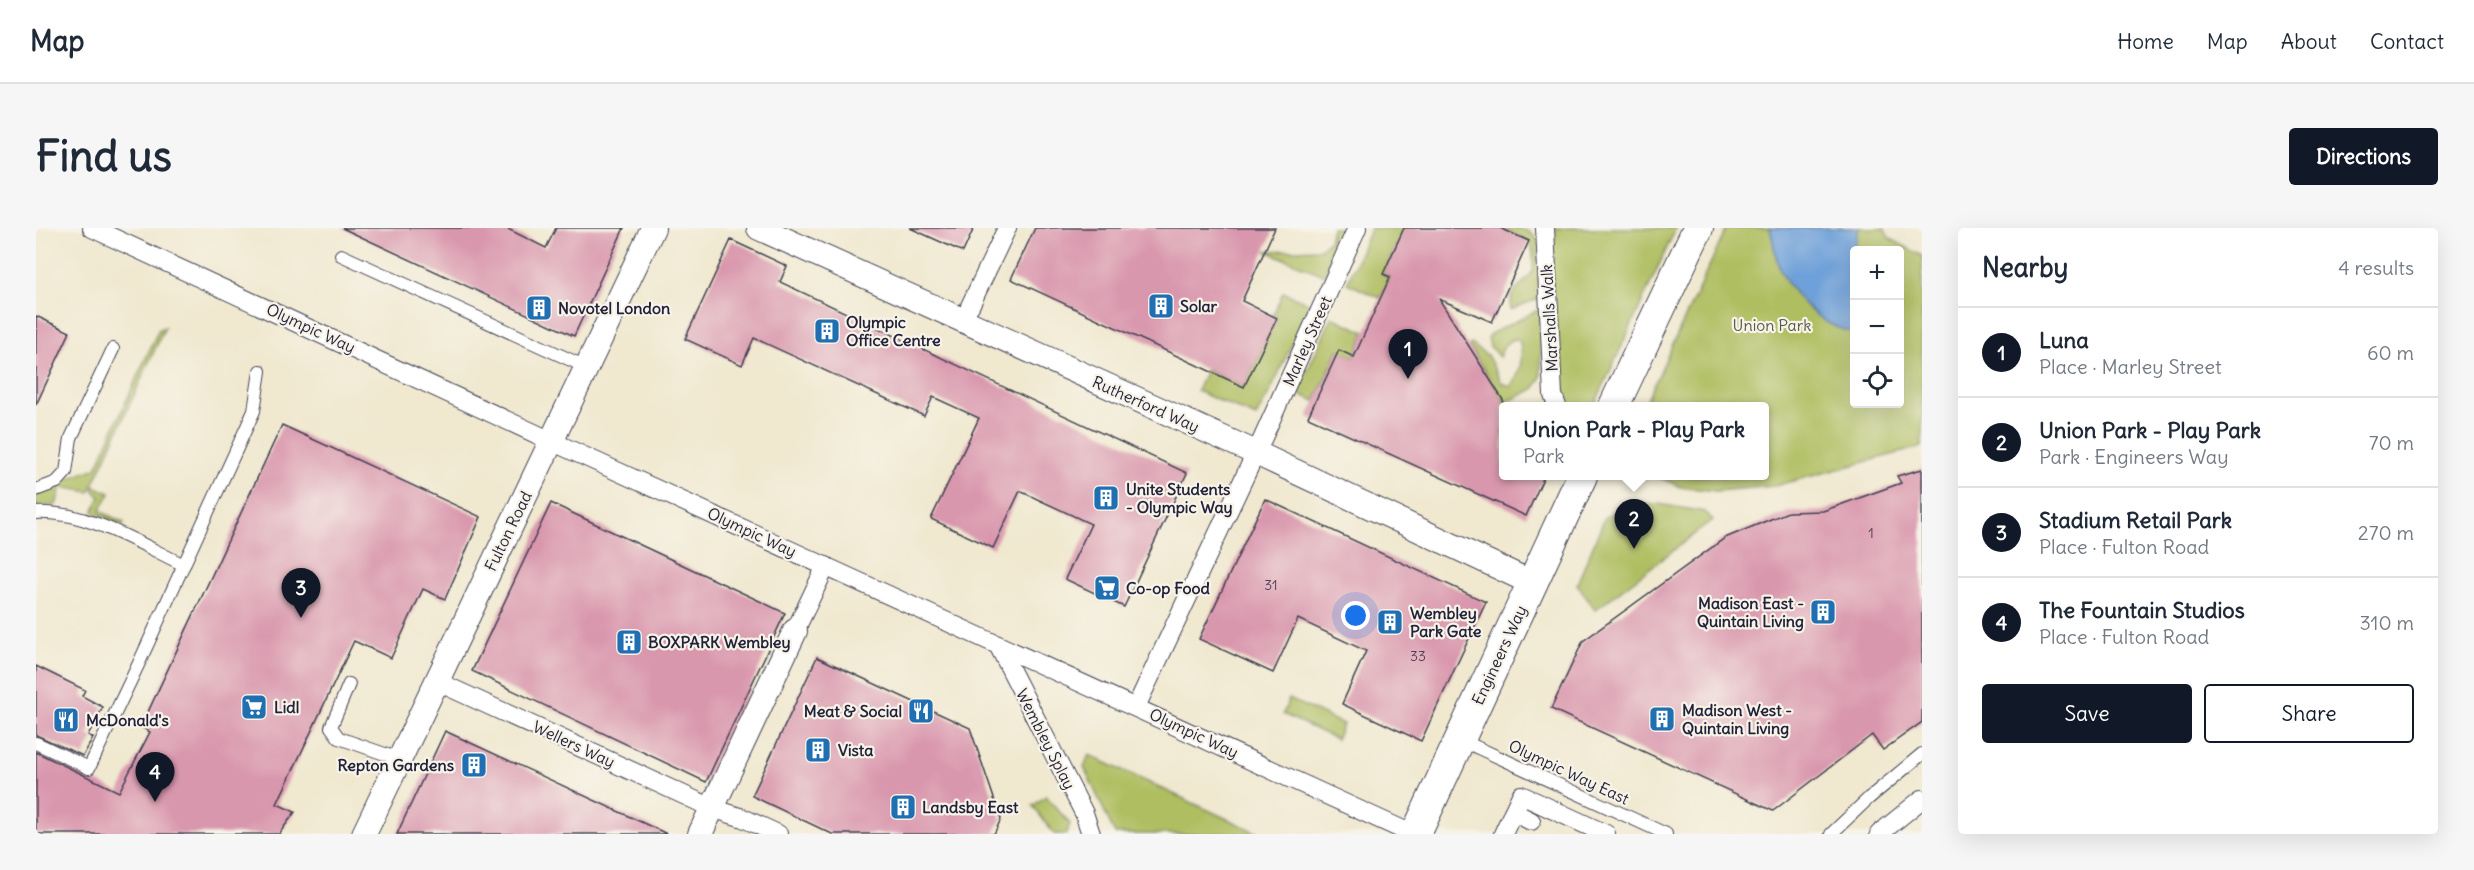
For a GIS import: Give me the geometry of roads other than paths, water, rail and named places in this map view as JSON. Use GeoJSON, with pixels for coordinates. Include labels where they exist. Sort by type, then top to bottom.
{"type":"FeatureCollection","features":[{"type":"Feature","properties":{"kind":"street","name":"Olympic Way"},"geometry":{"type":"LineString","coordinates":[[92,228],[552,441],[1414,834]]}},
{"type":"Feature","properties":{"kind":"street","name":"Fulton Road"},"geometry":{"type":"LineString","coordinates":[[364,834],[653,228]]}},
{"type":"Feature","properties":{"kind":"street","name":"Rutherford Way"},"geometry":{"type":"LineString","coordinates":[[759,228],[1256,453],[1532,583]]}},
{"type":"Feature","properties":{"kind":"street"},"geometry":{"type":"LineString","coordinates":[[970,306],[1007,228]]}},
{"type":"Feature","properties":{"kind":"street","name":"Marley Street"},"geometry":{"type":"LineString","coordinates":[[1136,707],[1256,453],[1357,228]]}},
{"type":"Feature","properties":{"kind":"street","name":"Marshalls Walk"},"geometry":{"type":"LineString","coordinates":[[1545,228],[1553,395],[1556,402]]}},
{"type":"Feature","properties":{"kind":"street"},"geometry":{"type":"LineString","coordinates":[[1616,402],[1698,228]]}},
{"type":"Feature","properties":{"kind":"street","name":"Engineers Way"},"geometry":{"type":"LineString","coordinates":[[1414,834],[1580,480]]}},
{"type":"Feature","properties":{"kind":"street"},"geometry":{"type":"LineString","coordinates":[[700,834],[826,566]]}},
{"type":"Feature","properties":{"kind":"street","name":"Wembley Splay"},"geometry":{"type":"LineString","coordinates":[[998,645],[1084,813],[1091,834]]}},
{"type":"Feature","properties":{"kind":"street","name":"Wellers Way"},"geometry":{"type":"LineString","coordinates":[[436,681],[712,808],[743,818],[778,834]]}},
{"type":"Feature","properties":{"kind":"street"},"geometry":{"type":"LineString","coordinates":[[1515,826],[1521,795],[1606,834]]}},
{"type":"Feature","properties":{"kind":"street"},"geometry":{"type":"LineString","coordinates":[[1878,834],[1922,799]]}},
{"type":"Feature","properties":{"kind":"lane"},"geometry":{"type":"LineString","coordinates":[[340,255],[586,368]]}},
{"type":"Feature","properties":{"kind":"lane"},"geometry":{"type":"LineString","coordinates":[[36,490],[57,482],[66,472],[71,438],[113,349]]}},
{"type":"Feature","properties":{"kind":"lane"},"geometry":{"type":"LineString","coordinates":[[36,743],[89,768],[254,411],[260,371]]}},
{"type":"Feature","properties":{"kind":"lane"},"geometry":{"type":"LineString","coordinates":[[36,513],[51,512],[82,519],[184,565]]}},
{"type":"Feature","properties":{"kind":"lane"},"geometry":{"type":"LineString","coordinates":[[348,684],[331,727],[339,738],[399,759]]}},
{"type":"Feature","properties":{"kind":"lane","name":"Olympic Way East"},"geometry":{"type":"LineString","coordinates":[[1460,739],[1666,834]]}},
{"type":"Feature","properties":{"kind":"lane"},"geometry":{"type":"LineString","coordinates":[[1831,834],[1869,798],[1922,754]]}},
{"type":"Feature","properties":{"kind":"water"},"geometry":{"type":"Polygon","coordinates":[[[1770,228],[1859,228],[1855,246],[1850,246],[1850,331],[1831,324],[1810,310],[1786,280],[1775,254],[1770,228]]]}},
{"type":"Feature","properties":{"kind":"place","name":"Solar"},"geometry":{"type":"Point","coordinates":[1161,306]}},
{"type":"Feature","properties":{"kind":"place","name":"Novotel London"},"geometry":{"type":"Point","coordinates":[539,308]}},
{"type":"Feature","properties":{"kind":"place","name":"Olympic Office Centre"},"geometry":{"type":"Point","coordinates":[827,331]}},
{"type":"Feature","properties":{"kind":"place","name":"Luna"},"geometry":{"type":"Point","coordinates":[1408,379]}},
{"type":"Feature","properties":{"kind":"place","name":"Unite Students - Olympic Way"},"geometry":{"type":"Point","coordinates":[1106,498]}},
{"type":"Feature","properties":{"kind":"place","name":"Union Park - Play Park"},"geometry":{"type":"Point","coordinates":[1634,549]}},
{"type":"Feature","properties":{"kind":"place","name":"Co-op Food"},"geometry":{"type":"Point","coordinates":[1107,588]}},
{"type":"Feature","properties":{"kind":"place","name":"Madison East - Quintain Living"},"geometry":{"type":"Point","coordinates":[1823,612]}},
{"type":"Feature","properties":{"kind":"place","name":"Stadium Retail Park"},"geometry":{"type":"Point","coordinates":[301,618]}},
{"type":"Feature","properties":{"kind":"place","name":"Wembley Park Gate"},"geometry":{"type":"Point","coordinates":[1390,622]}},
{"type":"Feature","properties":{"kind":"place","name":"BOXPARK Wembley"},"geometry":{"type":"Point","coordinates":[629,642]}},
{"type":"Feature","properties":{"kind":"place","name":"Lidl"},"geometry":{"type":"Point","coordinates":[254,707]}},
{"type":"Feature","properties":{"kind":"place","name":"Meat & Social"},"geometry":{"type":"Point","coordinates":[921,711]}},
{"type":"Feature","properties":{"kind":"place","name":"Madison West - Quintain Living"},"geometry":{"type":"Point","coordinates":[1662,719]}},
{"type":"Feature","properties":{"kind":"place","name":"McDonald's"},"geometry":{"type":"Point","coordinates":[66,720]}},
{"type":"Feature","properties":{"kind":"place","name":"Vista"},"geometry":{"type":"Point","coordinates":[818,750]}},
{"type":"Feature","properties":{"kind":"place","name":"Repton Gardens"},"geometry":{"type":"Point","coordinates":[474,765]}},
{"type":"Feature","properties":{"kind":"place","name":"The Fountain Studios"},"geometry":{"type":"Point","coordinates":[155,802]}},
{"type":"Feature","properties":{"kind":"place","name":"Landsby East"},"geometry":{"type":"Point","coordinates":[903,807]}},
{"type":"Feature","properties":{"kind":"park label","name":"Union Park"},"geometry":{"type":"Point","coordinates":[1772,325]}}]}
